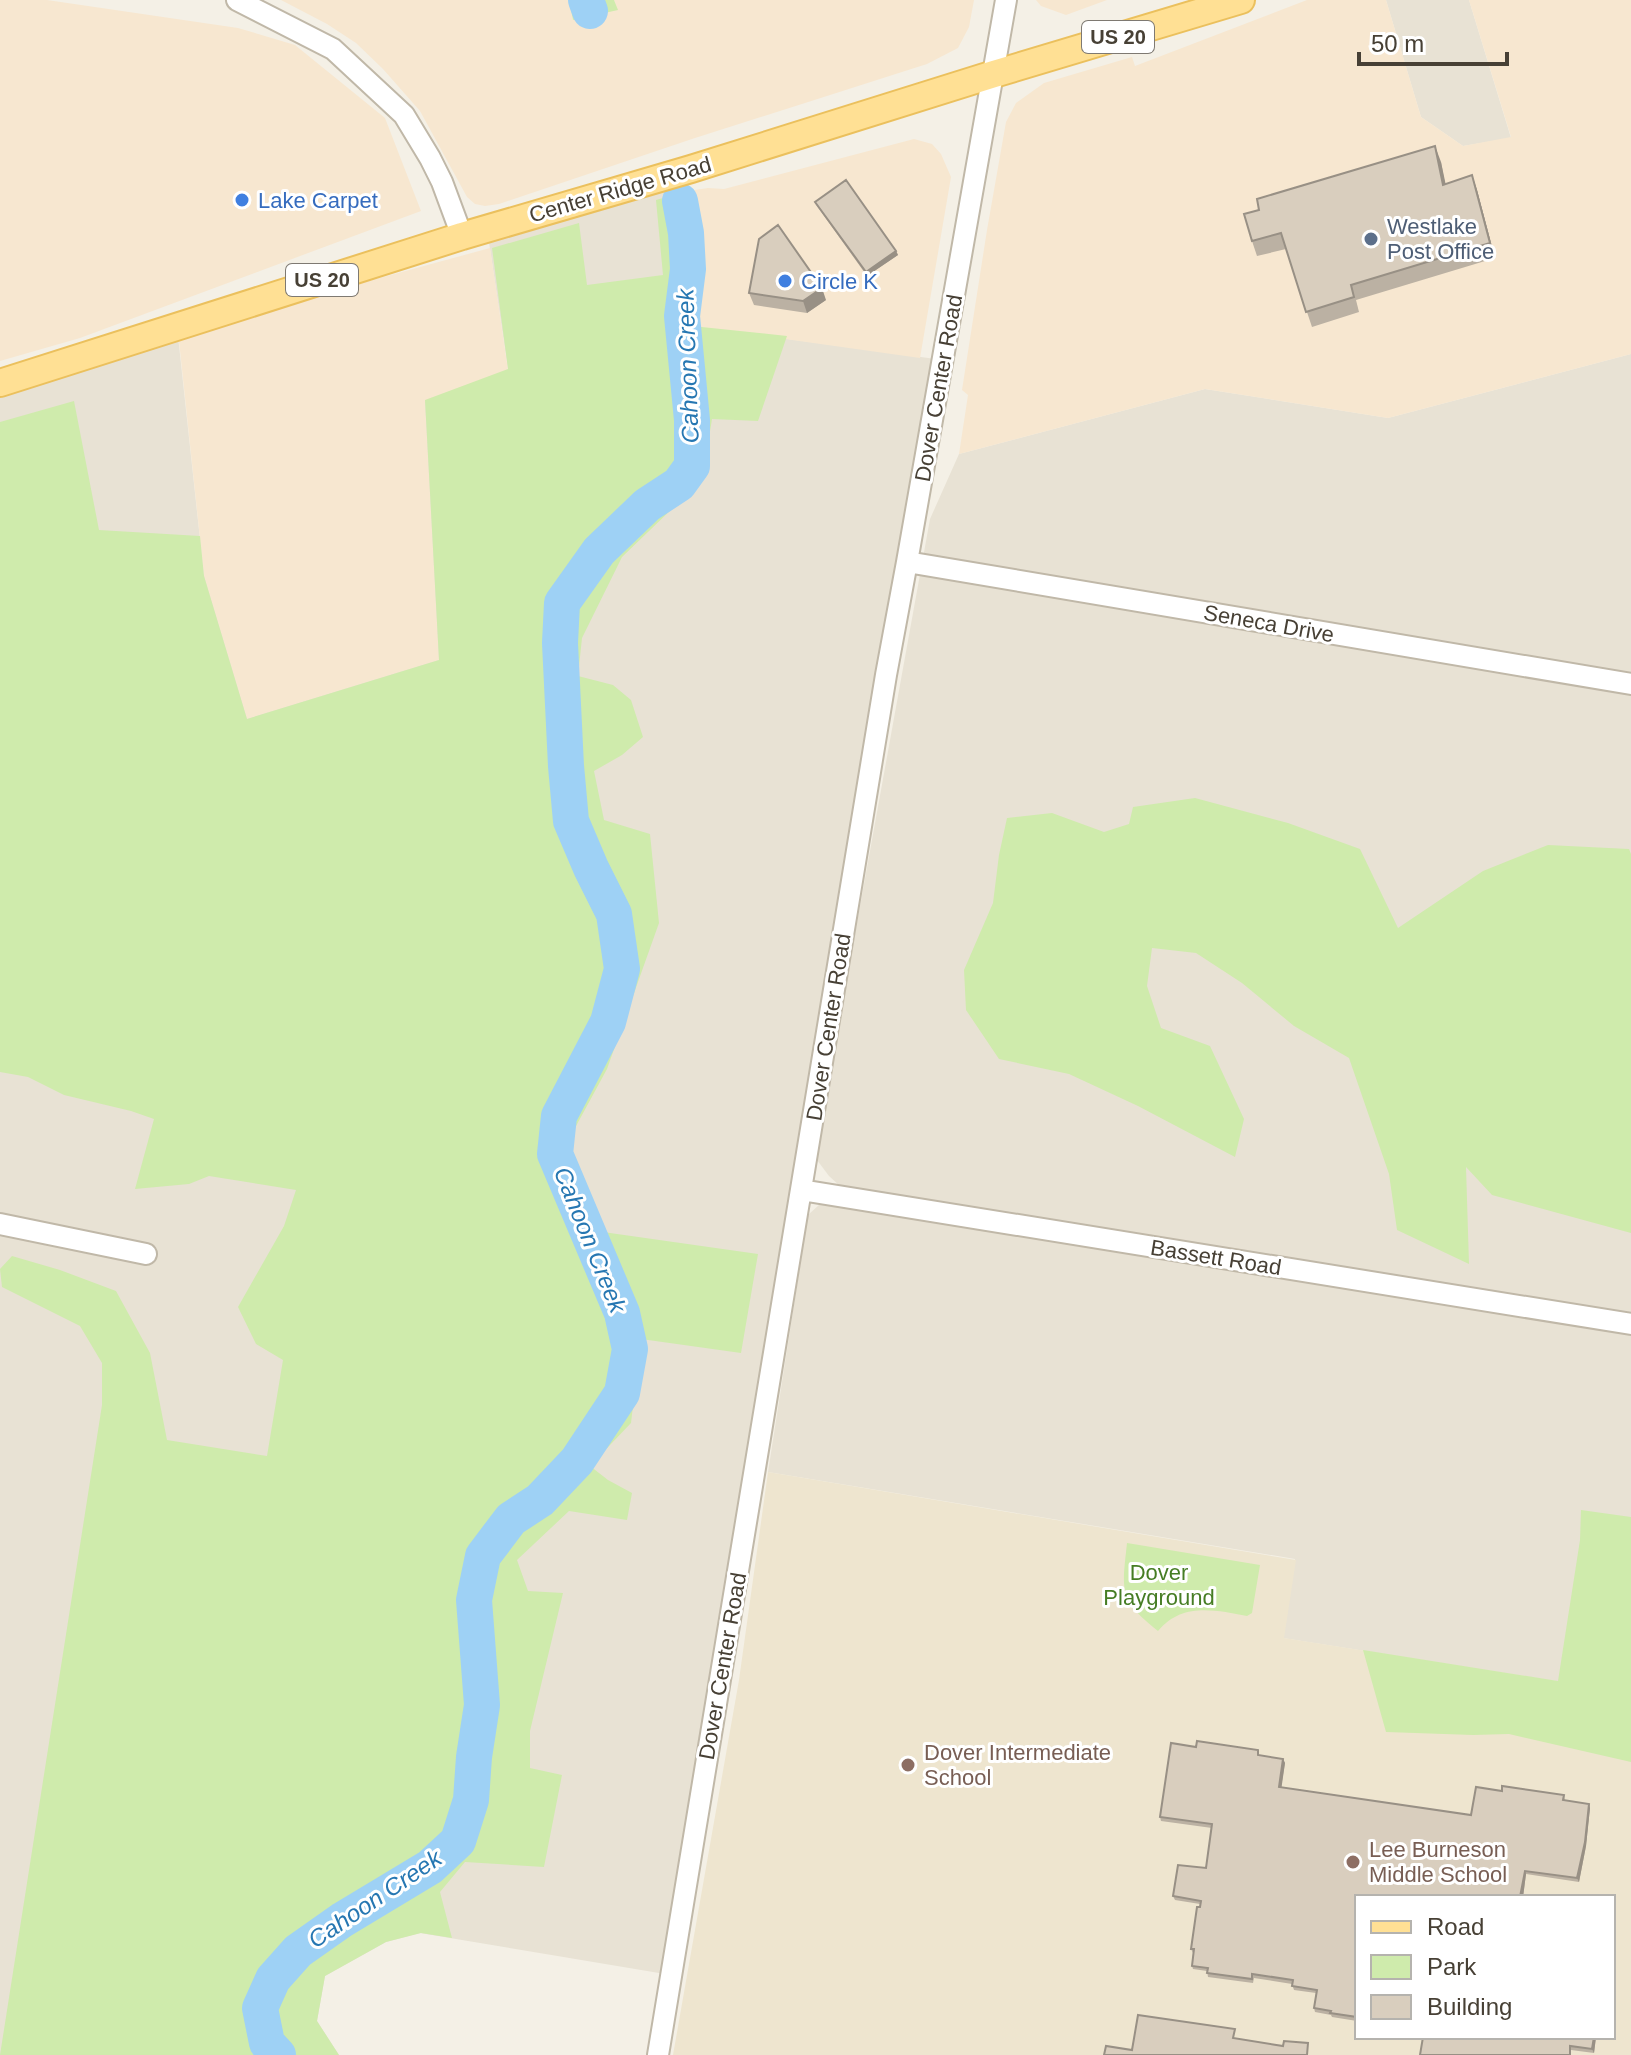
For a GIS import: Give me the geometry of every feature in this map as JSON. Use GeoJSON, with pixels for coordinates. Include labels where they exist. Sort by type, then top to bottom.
{"type":"FeatureCollection","features":[{"type":"Feature","properties":{"kind":"main road","name":"Center Ridge Road"},"geometry":{"type":"LineString","coordinates":[[0,383],[462,236],[1241,0]]}},
{"type":"Feature","properties":{"kind":"street"},"geometry":{"type":"LineString","coordinates":[[237,0],[333,49],[404,115],[442,182],[462,236]]}},
{"type":"Feature","properties":{"kind":"street","name":"Dover Center Road"},"geometry":{"type":"LineString","coordinates":[[658,2055],[886,675],[1006,0]]}},
{"type":"Feature","properties":{"kind":"street","name":"Seneca Drive"},"geometry":{"type":"LineString","coordinates":[[907,562],[1631,684]]}},
{"type":"Feature","properties":{"kind":"street","name":"Bassett Road"},"geometry":{"type":"LineString","coordinates":[[801,1190],[1631,1324]]}},
{"type":"Feature","properties":{"kind":"street"},"geometry":{"type":"LineString","coordinates":[[0,1224],[146,1254]]}},
{"type":"Feature","properties":{"kind":"shaded area"},"geometry":{"type":"Polygon","coordinates":[[[0,0],[47,0],[238,28],[295,45],[385,118],[421,211],[80,338],[0,361],[0,0]]]}},
{"type":"Feature","properties":{"kind":"shaded area"},"geometry":{"type":"Polygon","coordinates":[[[281,0],[569,0],[573,20],[617,9],[614,0],[974,0],[969,27],[958,48],[927,64],[485,206],[475,204],[467,197],[420,111],[383,69],[356,43],[281,0]]]}},
{"type":"Feature","properties":{"kind":"shaded area"},"geometry":{"type":"Polygon","coordinates":[[[1036,0],[1107,0],[1066,15],[1041,6],[1036,0]]]}},
{"type":"Feature","properties":{"kind":"shaded area"},"geometry":{"type":"Polygon","coordinates":[[[1307,0],[1386,0],[1421,117],[1463,146],[1511,137],[1469,0],[1631,0],[1631,354],[1388,418],[1205,389],[959,454],[968,395],[962,390],[987,230],[1006,122],[1016,103],[1044,83],[1132,57],[1135,66],[1307,0]]]}},
{"type":"Feature","properties":{"kind":"shaded area"},"geometry":{"type":"Polygon","coordinates":[[[1386,0],[1469,0],[1511,138],[1463,146],[1421,117],[1386,0]]]}},
{"type":"Feature","properties":{"kind":"shaded area"},"geometry":{"type":"Polygon","coordinates":[[[914,139],[932,144],[941,154],[951,177],[920,358],[692,326],[688,191],[724,189],[914,139]]]}},
{"type":"Feature","properties":{"kind":"shaded area"},"geometry":{"type":"Polygon","coordinates":[[[686,171],[692,326],[943,360],[671,1975],[420,1933],[386,1942],[325,1976],[317,2021],[339,2055],[0,2055],[0,383],[177,327],[204,576],[425,400],[508,369],[487,229],[686,171]]]}},
{"type":"Feature","properties":{"kind":"shaded area"},"geometry":{"type":"Polygon","coordinates":[[[490,248],[508,370],[425,401],[439,660],[247,719],[204,576],[179,341],[332,291],[490,248]]]}},
{"type":"Feature","properties":{"kind":"shaded area"},"geometry":{"type":"Polygon","coordinates":[[[1631,354],[1631,1316],[856,1191],[840,1186],[829,1176],[817,1160],[851,956],[930,519],[959,454],[1205,389],[1388,418],[1631,354]]]}},
{"type":"Feature","properties":{"kind":"shaded area"},"geometry":{"type":"Polygon","coordinates":[[[832,1203],[1631,1333],[1631,1693],[1283,1638],[1295,1559],[768,1472],[808,1215],[820,1204],[832,1203]]]}},
{"type":"Feature","properties":{"kind":"shaded area"},"geometry":{"type":"Polygon","coordinates":[[[768,1472],[1296,1560],[1284,1638],[1631,1693],[1631,2055],[673,2055],[739,1680],[768,1472]]]}},
{"type":"Feature","properties":{"kind":"green space"},"geometry":{"type":"Polygon","coordinates":[[[569,0],[614,0],[618,10],[573,20],[569,0]]]}},
{"type":"Feature","properties":{"kind":"green space"},"geometry":{"type":"Polygon","coordinates":[[[688,191],[692,326],[787,336],[758,421],[712,419],[702,480],[622,557],[582,638],[578,676],[613,685],[631,700],[643,737],[622,755],[594,771],[604,820],[650,834],[659,923],[607,1069],[569,1139],[596,1231],[758,1254],[741,1353],[641,1339],[631,1423],[590,1466],[632,1493],[627,1520],[569,1511],[517,1560],[528,1591],[563,1593],[530,1731],[530,1768],[562,1775],[544,1867],[465,1862],[440,1892],[452,1938],[421,1933],[386,1942],[325,1976],[317,2021],[339,2055],[0,2055],[102,1405],[102,1363],[80,1326],[2,1287],[0,1269],[12,1256],[116,1291],[150,1353],[167,1440],[267,1456],[283,1360],[256,1344],[238,1307],[284,1226],[296,1190],[209,1176],[189,1184],[135,1189],[154,1119],[64,1095],[28,1077],[0,1072],[0,422],[74,401],[99,530],[200,536],[204,576],[247,719],[439,660],[425,400],[508,369],[492,248],[579,223],[587,285],[663,275],[656,200],[688,191]]]}},
{"type":"Feature","properties":{"kind":"green space"},"geometry":{"type":"Polygon","coordinates":[[[1195,798],[1288,823],[1360,849],[1398,928],[1483,871],[1548,845],[1629,849],[1631,1233],[1492,1195],[1466,1167],[1469,1264],[1397,1230],[1389,1174],[1349,1058],[1294,1026],[1242,983],[1196,953],[1152,948],[1147,986],[1161,1028],[1210,1046],[1244,1119],[1235,1157],[1069,1074],[999,1059],[966,1010],[964,970],[993,903],[1007,818],[1052,813],[1104,832],[1129,824],[1133,807],[1195,798]]]}},
{"type":"Feature","properties":{"kind":"green space"},"geometry":{"type":"Polygon","coordinates":[[[1581,1510],[1631,1517],[1631,1762],[1509,1734],[1386,1732],[1363,1650],[1558,1681],[1580,1540],[1581,1510]]]}},
{"type":"Feature","properties":{"kind":"green space","name":"Dover Playground"},"geometry":{"type":"Polygon","coordinates":[[[1127,1543],[1260,1565],[1252,1613],[1247,1616],[1211,1610],[1188,1612],[1167,1622],[1158,1631],[1129,1602],[1124,1584],[1127,1543]]]}},
{"type":"Feature","properties":{"kind":"building","name":"Westlake Post Office"},"geometry":{"type":"Polygon","coordinates":[[[1435,146],[1443,185],[1472,175],[1490,243],[1351,285],[1354,297],[1306,312],[1281,233],[1252,241],[1244,214],[1259,210],[1257,199],[1435,146]]]}},
{"type":"Feature","properties":{"kind":"building"},"geometry":{"type":"Polygon","coordinates":[[[846,180],[896,251],[866,272],[815,202],[846,180]]]}},
{"type":"Feature","properties":{"kind":"building"},"geometry":{"type":"Polygon","coordinates":[[[778,225],[822,288],[803,301],[749,293],[759,239],[778,225]]]}},
{"type":"Feature","properties":{"kind":"building"},"geometry":{"type":"Polygon","coordinates":[[[1197,1741],[1258,1750],[1258,1755],[1283,1759],[1279,1787],[1471,1815],[1476,1787],[1502,1791],[1502,1786],[1564,1795],[1563,1800],[1589,1804],[1577,1878],[1525,1871],[1520,1895],[1355,1895],[1355,2017],[1314,2008],[1317,1990],[1292,1986],[1293,1980],[1252,1974],[1252,1979],[1207,1973],[1208,1968],[1192,1966],[1194,1949],[1191,1949],[1197,1907],[1200,1907],[1201,1901],[1173,1896],[1178,1865],[1206,1868],[1212,1824],[1160,1817],[1171,1743],[1196,1747],[1197,1741]]]}},
{"type":"Feature","properties":{"kind":"building"},"geometry":{"type":"Polygon","coordinates":[[[1138,2015],[1235,2029],[1233,2038],[1283,2046],[1284,2041],[1308,2043],[1307,2055],[1104,2055],[1106,2046],[1132,2050],[1138,2015]]]}},
{"type":"Feature","properties":{"kind":"building"},"geometry":{"type":"Polygon","coordinates":[[[1423,2039],[1594,2039],[1592,2049],[1570,2046],[1570,2055],[1420,2055],[1423,2039]]]}},
{"type":"Feature","properties":{"kind":"waterway","name":"Cahoon Creek"},"geometry":{"type":"LineString","coordinates":[[586,0],[590,11]]}},
{"type":"Feature","properties":{"kind":"waterway","name":"Cahoon Creek"},"geometry":{"type":"LineString","coordinates":[[278,2055],[267,2043],[260,2008],[273,1979],[298,1951],[342,1920],[430,1867],[458,1841],[471,1800],[482,1705],[474,1600],[483,1556],[511,1519],[540,1500],[577,1461],[622,1393],[630,1349],[622,1313],[555,1154],[559,1116],[608,1022],[622,969],[614,914],[571,821],[560,643],[562,603],[599,551],[647,505],[679,484],[692,466],[692,420],[682,316],[688,269],[680,201]]}},
{"type":"Feature","properties":{"kind":"place","name":"Lake Carpet"},"geometry":{"type":"Point","coordinates":[242,200]}},
{"type":"Feature","properties":{"kind":"place","name":"Westlake Post Office"},"geometry":{"type":"Point","coordinates":[1371,239]}},
{"type":"Feature","properties":{"kind":"place","name":"Circle K"},"geometry":{"type":"Point","coordinates":[785,281]}},
{"type":"Feature","properties":{"kind":"place","name":"Dover Intermediate School"},"geometry":{"type":"Point","coordinates":[908,1765]}},
{"type":"Feature","properties":{"kind":"place","name":"Lee Burneson Middle School"},"geometry":{"type":"Point","coordinates":[1353,1862]}}]}
